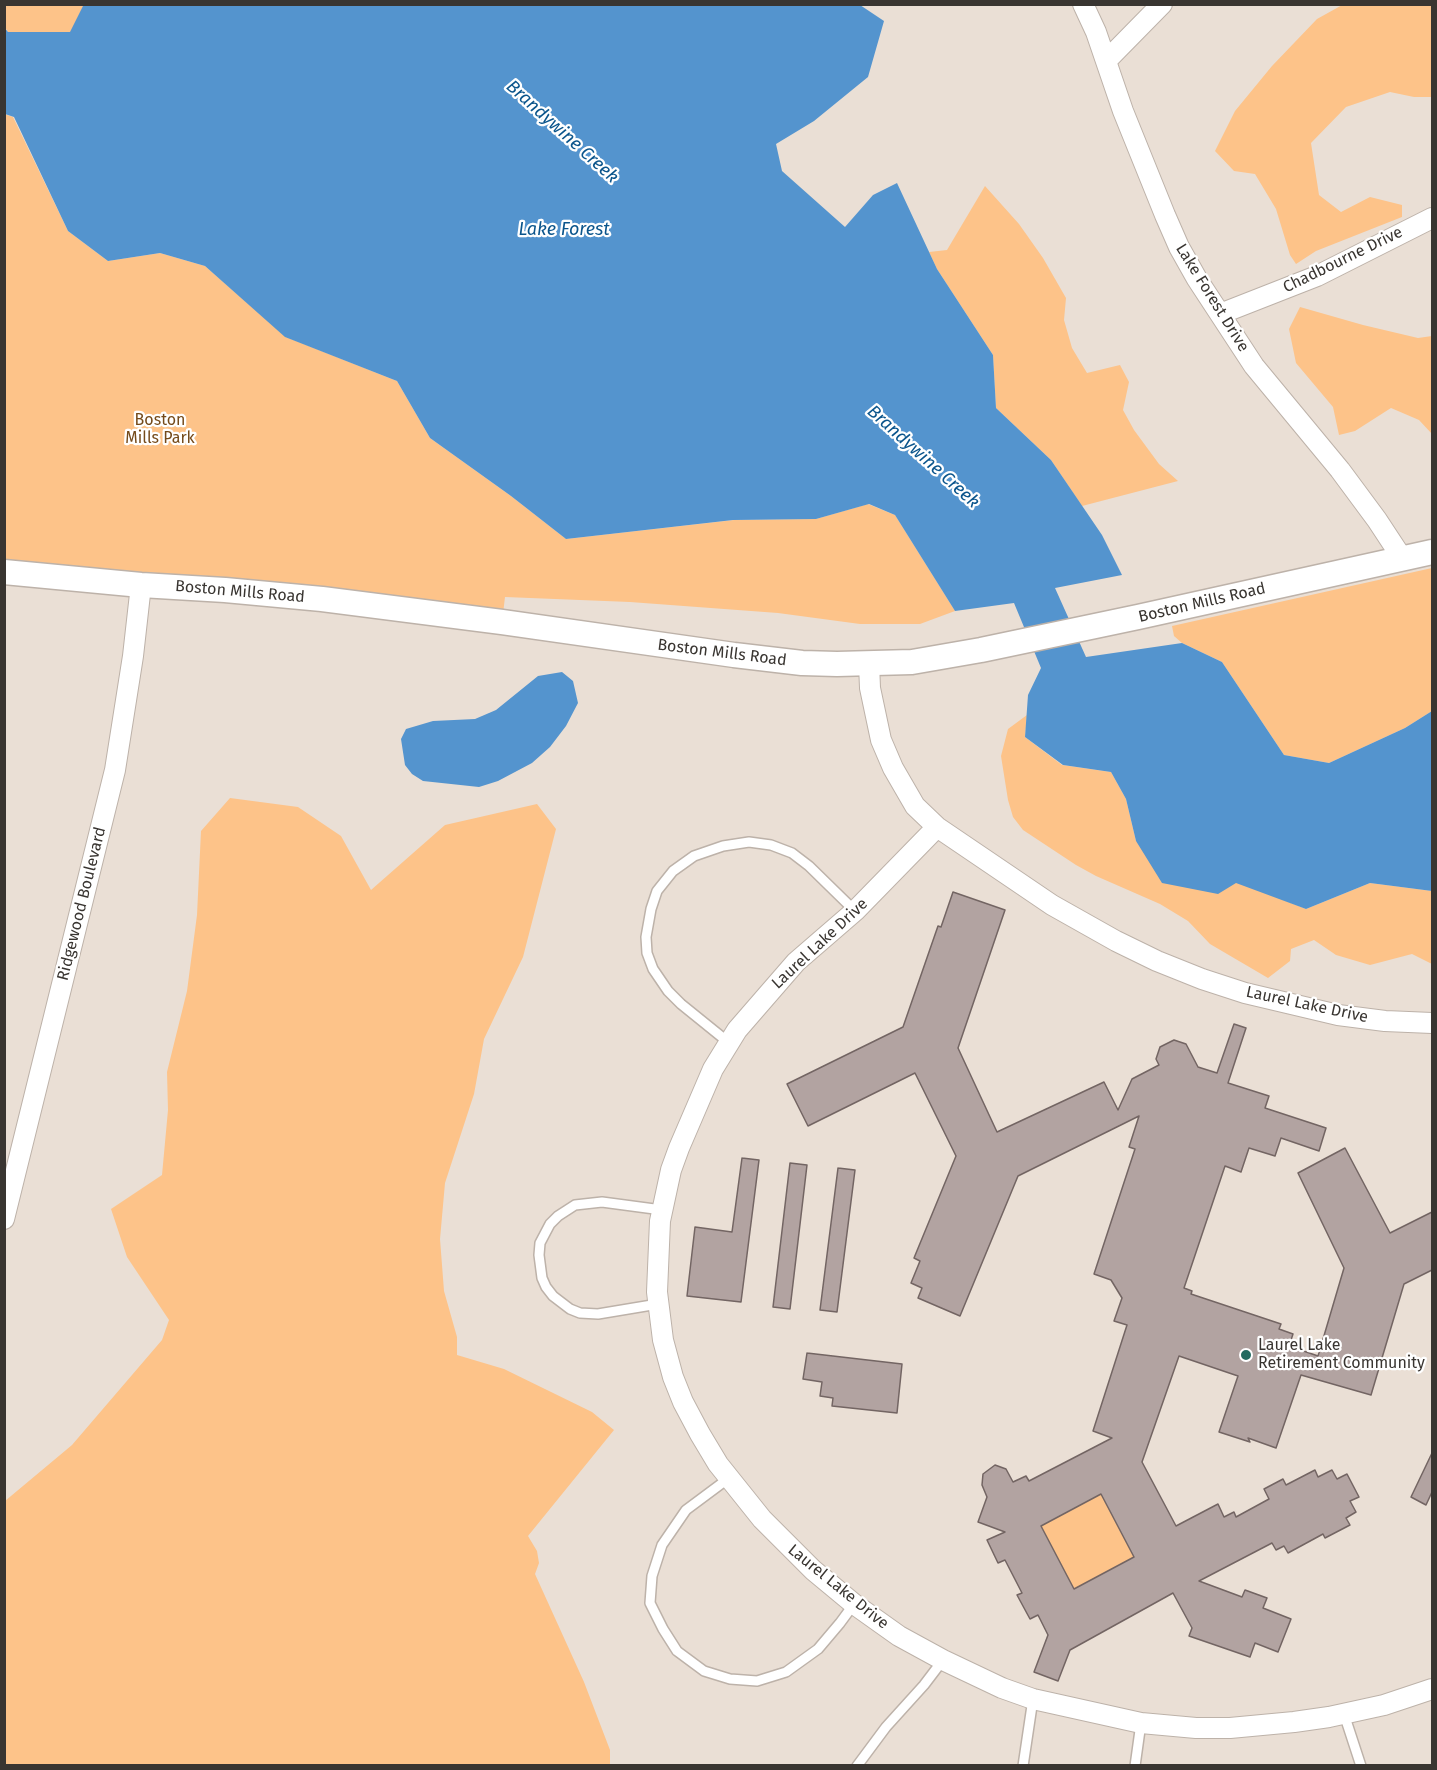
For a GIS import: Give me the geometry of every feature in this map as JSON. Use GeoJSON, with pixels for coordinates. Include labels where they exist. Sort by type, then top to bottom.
{"type":"FeatureCollection","features":[{"type":"Feature","properties":{"kind":"street","name":"Lake Forest Drive"},"geometry":{"type":"LineString","coordinates":[[1083,4],[1096,32],[1123,111],[1175,237],[1197,279],[1254,366],[1340,470],[1402,558]]}},
{"type":"Feature","properties":{"kind":"street"},"geometry":{"type":"LineString","coordinates":[[1106,61],[1162,4]]}},
{"type":"Feature","properties":{"kind":"street","name":"Chadbourne Drive"},"geometry":{"type":"LineString","coordinates":[[1220,314],[1317,276],[1432,218]]}},
{"type":"Feature","properties":{"kind":"street","name":"Boston Mills Road"},"geometry":{"type":"LineString","coordinates":[[4,572],[322,599],[791,662],[869,663],[912,662],[981,650],[1432,552]]}},
{"type":"Feature","properties":{"kind":"street","name":"Ridgewood Boulevard"},"geometry":{"type":"LineString","coordinates":[[4,1219],[115,770],[133,656],[141,585]]}},
{"type":"Feature","properties":{"kind":"street","name":"Laurel Lake Drive"},"geometry":{"type":"LineString","coordinates":[[869,663],[870,688],[881,740],[893,768],[915,806],[938,827],[1052,905],[1116,941],[1202,979],[1283,1003],[1338,1015],[1385,1022],[1432,1023]]}},
{"type":"Feature","properties":{"kind":"street","name":"Laurel Lake Drive"},"geometry":{"type":"LineString","coordinates":[[938,827],[855,911],[796,962],[757,1005],[728,1042],[700,1097],[679,1148],[671,1170],[657,1240],[658,1305],[663,1340],[673,1377],[700,1434],[729,1478],[784,1543],[854,1604],[899,1636],[943,1660],[1002,1688],[1033,1699],[1141,1723],[1196,1728],[1230,1728],[1294,1722],[1344,1714],[1384,1705],[1432,1689]]}},
{"type":"Feature","properties":{"kind":"lane"},"geometry":{"type":"LineString","coordinates":[[728,1042],[668,991],[653,969],[647,953],[646,937],[651,909],[657,891],[674,871],[694,856],[723,846],[749,842],[771,845],[792,853],[809,866],[855,911]]}},
{"type":"Feature","properties":{"kind":"lane"},"geometry":{"type":"LineString","coordinates":[[658,1305],[598,1314],[580,1313],[570,1309],[553,1296],[546,1287],[542,1278],[539,1256],[540,1243],[550,1224],[575,1205],[602,1202],[662,1209]]}},
{"type":"Feature","properties":{"kind":"lane"},"geometry":{"type":"LineString","coordinates":[[729,1478],[686,1510],[662,1545],[652,1576],[650,1603],[677,1651],[704,1671],[730,1679],[757,1681],[786,1672],[818,1649],[854,1604]]}},
{"type":"Feature","properties":{"kind":"lane"},"geometry":{"type":"LineString","coordinates":[[856,1766],[943,1660]]}},
{"type":"Feature","properties":{"kind":"lane"},"geometry":{"type":"LineString","coordinates":[[1023,1766],[1033,1699]]}},
{"type":"Feature","properties":{"kind":"lane"},"geometry":{"type":"LineString","coordinates":[[1344,1714],[1361,1766]]}},
{"type":"Feature","properties":{"kind":"lane"},"geometry":{"type":"LineString","coordinates":[[1136,1766],[1141,1723]]}},
{"type":"Feature","properties":{"kind":"green space"},"geometry":{"type":"Polygon","coordinates":[[[1344,4],[1432,5],[1432,97],[1414,97],[1390,92],[1346,107],[1311,143],[1319,195],[1341,212],[1370,197],[1402,205],[1402,217],[1316,251],[1296,264],[1290,255],[1276,209],[1255,174],[1234,171],[1215,151],[1235,111],[1272,66],[1317,19],[1344,4]]]}},
{"type":"Feature","properties":{"kind":"green space"},"geometry":{"type":"Polygon","coordinates":[[[4,5],[84,5],[71,32],[8,32],[5,27],[4,5]]]}},
{"type":"Feature","properties":{"kind":"green space","name":"Boston Mills Park"},"geometry":{"type":"Polygon","coordinates":[[[4,114],[13,117],[68,231],[108,261],[160,253],[205,266],[286,337],[397,381],[430,438],[566,539],[734,520],[816,519],[868,504],[895,515],[955,611],[920,624],[860,624],[778,613],[630,602],[505,597],[502,622],[5,572],[4,114]]]}},
{"type":"Feature","properties":{"kind":"green space"},"geometry":{"type":"Polygon","coordinates":[[[985,186],[1019,224],[1043,258],[1066,298],[1064,320],[1072,348],[1087,373],[1120,365],[1129,382],[1123,410],[1134,430],[1159,464],[1178,481],[1082,506],[1051,460],[996,408],[993,355],[937,269],[929,252],[947,250],[985,186]]]}},
{"type":"Feature","properties":{"kind":"green space"},"geometry":{"type":"Polygon","coordinates":[[[1300,307],[1418,338],[1432,336],[1432,434],[1419,420],[1391,408],[1355,431],[1339,435],[1333,407],[1296,363],[1289,329],[1300,307]]]}},
{"type":"Feature","properties":{"kind":"green space"},"geometry":{"type":"Polygon","coordinates":[[[1432,568],[1432,711],[1405,728],[1329,763],[1284,755],[1222,662],[1182,643],[1174,636],[1172,626],[1432,568]]]}},
{"type":"Feature","properties":{"kind":"green space"},"geometry":{"type":"Polygon","coordinates":[[[1027,715],[1025,737],[1062,765],[1111,772],[1126,799],[1136,841],[1306,909],[1370,883],[1432,891],[1432,964],[1412,954],[1370,965],[1336,955],[1314,940],[1291,949],[1290,961],[1268,978],[1210,944],[1188,921],[1160,904],[1076,865],[1023,830],[1013,817],[1001,756],[1008,729],[1027,715]]]}},
{"type":"Feature","properties":{"kind":"green space"},"geometry":{"type":"Polygon","coordinates":[[[230,798],[298,807],[341,836],[371,890],[445,825],[537,804],[556,829],[523,957],[484,1039],[474,1094],[445,1183],[440,1239],[444,1291],[457,1337],[457,1355],[504,1369],[592,1412],[614,1430],[528,1536],[537,1551],[539,1563],[535,1574],[584,1682],[610,1750],[610,1765],[5,1765],[5,1501],[72,1445],[162,1340],[169,1320],[127,1257],[111,1209],[162,1175],[168,1110],[167,1072],[187,991],[197,915],[201,831],[230,798]]]}},
{"type":"Feature","properties":{"kind":"green space"},"geometry":{"type":"Polygon","coordinates":[[[1101,1494],[1134,1557],[1074,1589],[1041,1526],[1101,1494]]]}},
{"type":"Feature","properties":{"kind":"water","name":"Lake Forest"},"geometry":{"type":"Polygon","coordinates":[[[84,4],[860,5],[884,21],[868,77],[814,121],[776,144],[782,171],[845,227],[873,195],[897,183],[937,269],[993,355],[996,408],[1051,460],[1102,535],[1122,575],[1055,588],[1086,657],[1182,643],[1222,662],[1284,755],[1329,763],[1405,728],[1432,711],[1432,891],[1370,883],[1306,909],[1236,883],[1218,894],[1162,883],[1136,841],[1126,799],[1111,772],[1063,765],[1025,737],[1028,695],[1041,668],[1014,603],[955,611],[895,515],[869,504],[816,519],[733,520],[566,539],[430,438],[397,381],[285,337],[205,266],[160,253],[108,261],[68,231],[14,117],[5,114],[4,27],[8,32],[70,32],[84,4]]]}},
{"type":"Feature","properties":{"kind":"water"},"geometry":{"type":"Polygon","coordinates":[[[562,672],[573,681],[578,703],[566,726],[550,747],[532,763],[498,781],[479,787],[423,781],[412,774],[405,765],[401,739],[406,729],[433,721],[475,719],[496,710],[538,676],[562,672]]]}},
{"type":"Feature","properties":{"kind":"building"},"geometry":{"type":"Polygon","coordinates":[[[953,892],[1005,910],[958,1048],[997,1132],[1104,1082],[1118,1110],[1132,1079],[1159,1065],[1156,1059],[1160,1047],[1174,1040],[1186,1044],[1198,1067],[1217,1073],[1234,1024],[1246,1028],[1228,1083],[1269,1096],[1265,1108],[1326,1128],[1319,1151],[1281,1138],[1275,1156],[1249,1148],[1241,1172],[1225,1166],[1184,1288],[1192,1291],[1191,1294],[1281,1324],[1279,1329],[1293,1334],[1289,1346],[1318,1356],[1344,1268],[1298,1173],[1345,1148],[1390,1233],[1432,1212],[1432,1270],[1404,1284],[1371,1395],[1301,1375],[1276,1448],[1248,1438],[1250,1442],[1219,1432],[1238,1376],[1179,1356],[1142,1462],[1176,1526],[1218,1504],[1224,1517],[1234,1512],[1236,1517],[1269,1499],[1264,1489],[1283,1479],[1286,1485],[1315,1470],[1318,1477],[1332,1470],[1337,1479],[1347,1474],[1359,1497],[1350,1501],[1356,1512],[1346,1518],[1350,1525],[1325,1538],[1323,1534],[1288,1553],[1284,1546],[1276,1550],[1272,1543],[1199,1581],[1242,1597],[1245,1590],[1267,1598],[1263,1608],[1291,1619],[1278,1652],[1255,1643],[1250,1657],[1189,1636],[1192,1628],[1173,1593],[1070,1650],[1058,1681],[1034,1672],[1048,1635],[1038,1615],[1030,1619],[1017,1595],[1022,1593],[1005,1560],[998,1563],[987,1540],[1005,1532],[978,1522],[987,1497],[982,1485],[983,1474],[995,1465],[1006,1469],[1013,1482],[1026,1476],[1029,1481],[1112,1438],[1093,1431],[1127,1325],[1114,1321],[1122,1298],[1111,1280],[1094,1274],[1135,1149],[1129,1147],[1139,1116],[1018,1176],[960,1316],[918,1298],[922,1288],[911,1283],[920,1261],[914,1258],[956,1156],[915,1073],[808,1126],[787,1084],[903,1027],[938,926],[941,927],[953,892]],[[1101,1494],[1041,1526],[1074,1589],[1134,1557],[1101,1494]]]}},
{"type":"Feature","properties":{"kind":"building"},"geometry":{"type":"Polygon","coordinates":[[[742,1158],[759,1160],[741,1302],[687,1296],[695,1227],[732,1232],[742,1158]]]}},
{"type":"Feature","properties":{"kind":"building"},"geometry":{"type":"Polygon","coordinates":[[[790,1163],[807,1165],[790,1309],[773,1307],[790,1163]]]}},
{"type":"Feature","properties":{"kind":"building"},"geometry":{"type":"Polygon","coordinates":[[[838,1168],[855,1170],[837,1312],[820,1310],[838,1168]]]}},
{"type":"Feature","properties":{"kind":"building"},"geometry":{"type":"Polygon","coordinates":[[[807,1353],[902,1364],[897,1413],[832,1406],[833,1398],[820,1396],[822,1382],[803,1379],[807,1353]]]}},
{"type":"Feature","properties":{"kind":"building"},"geometry":{"type":"Polygon","coordinates":[[[1432,1453],[1432,1492],[1426,1505],[1411,1497],[1432,1453]]]}},
{"type":"Feature","properties":{"kind":"place","name":"Laurel Lake Retirement Community"},"geometry":{"type":"Point","coordinates":[1246,1355]}},
{"type":"Feature","properties":{"kind":"water label","name":"Brandywine Creek"},"geometry":{"type":"Point","coordinates":[562,132]}},
{"type":"Feature","properties":{"kind":"water label","name":"Brandywine Creek"},"geometry":{"type":"Point","coordinates":[923,457]}}]}
